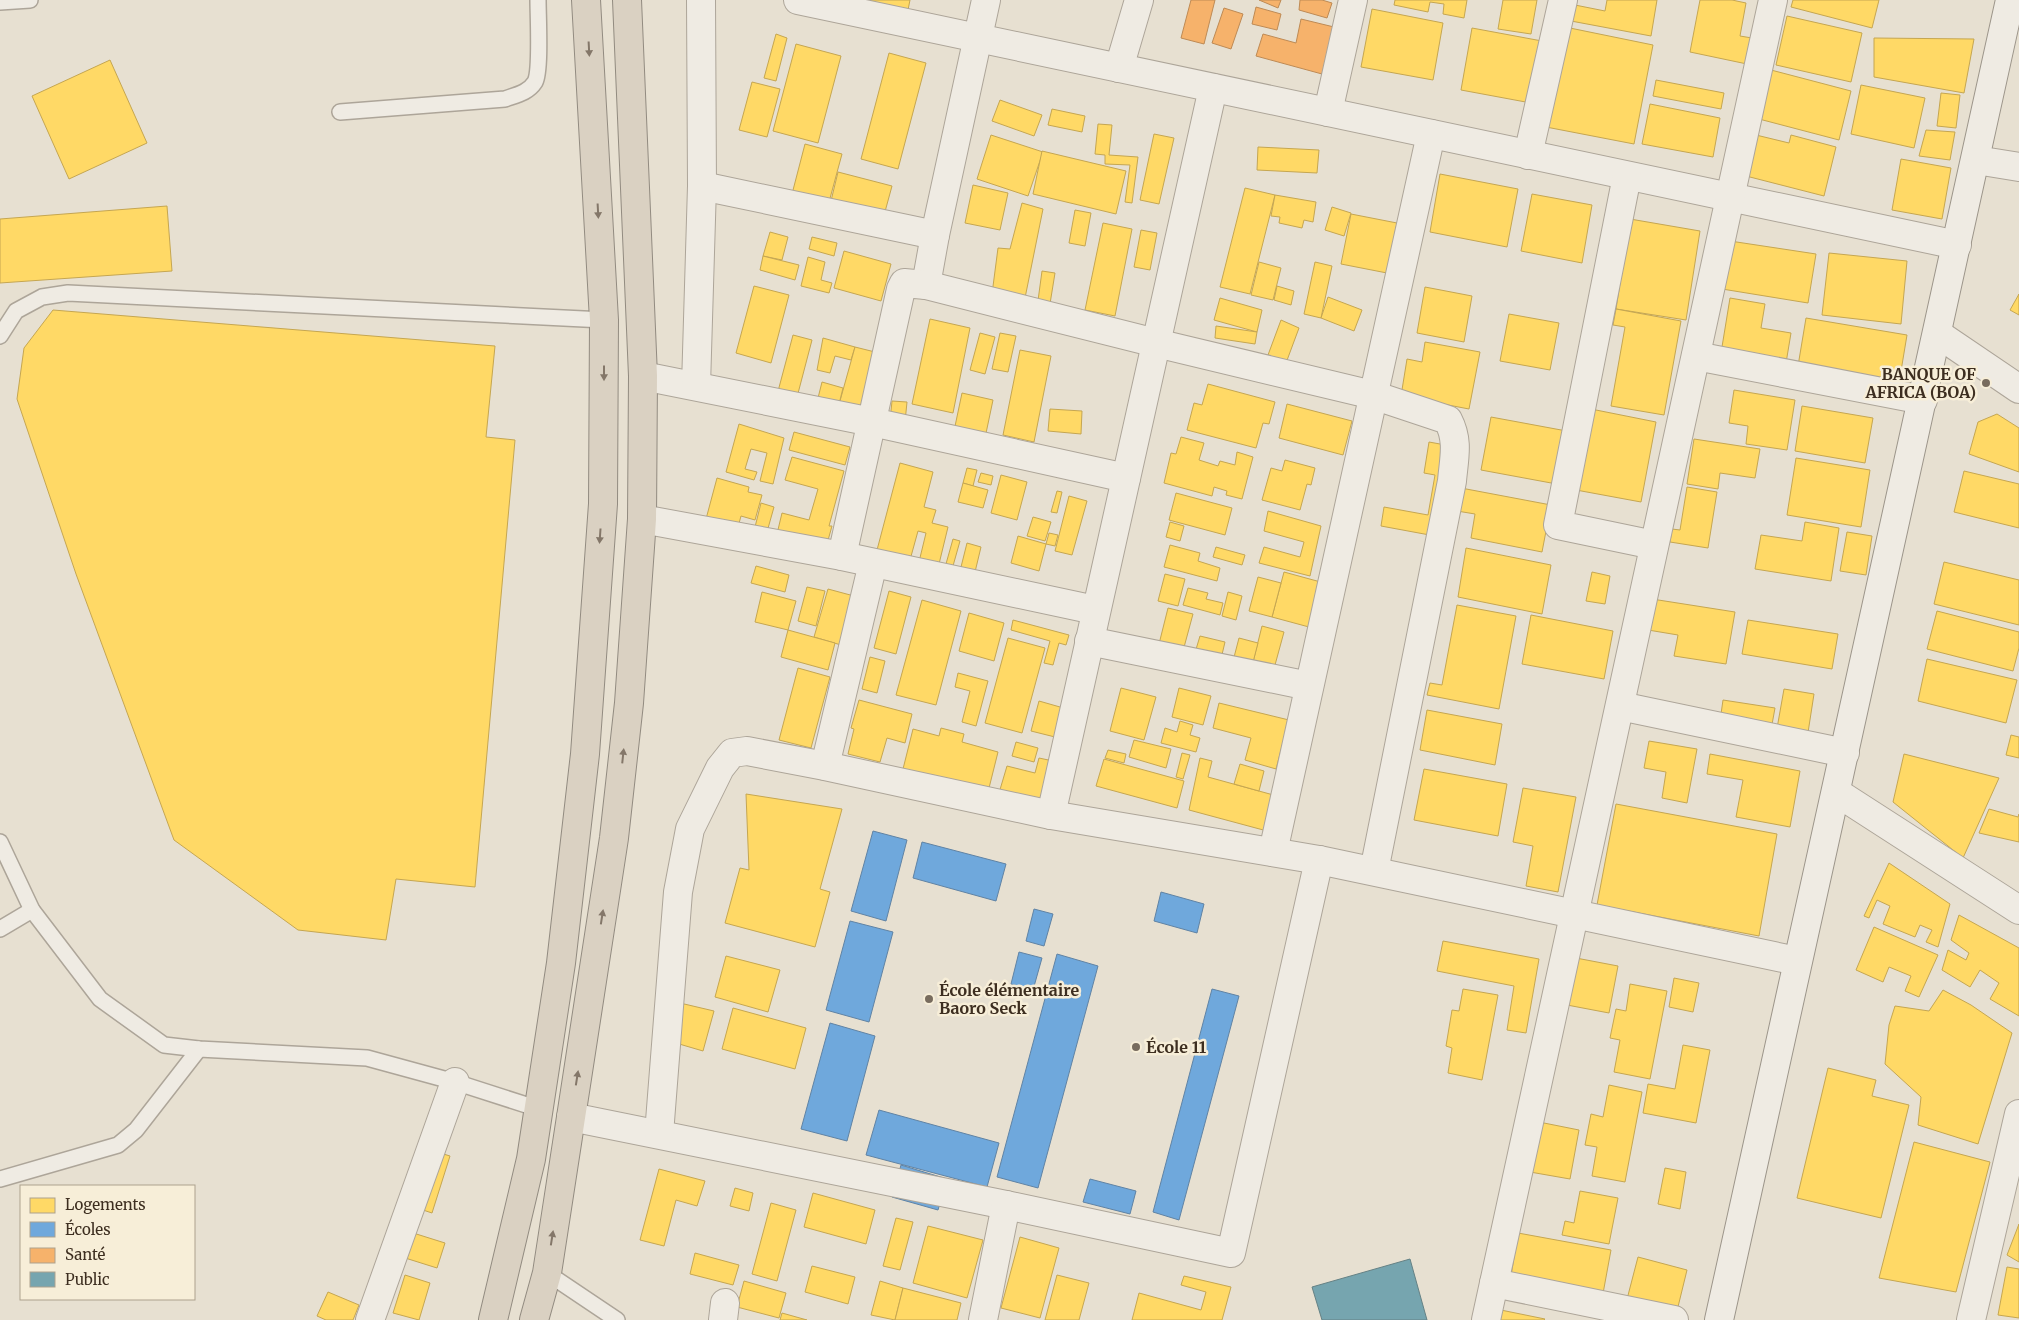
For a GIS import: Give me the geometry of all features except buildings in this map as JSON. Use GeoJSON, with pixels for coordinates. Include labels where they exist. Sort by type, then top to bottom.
{"type":"FeatureCollection","features":[{"type":"Feature","properties":{"kind":"highway"},"geometry":{"type":"LineString","coordinates":[[493,1320],[531,1159],[561,963],[585,754],[603,504],[604,320],[586,0]]}},
{"type":"Feature","properties":{"kind":"highway"},"geometry":{"type":"LineString","coordinates":[[534,1320],[547,1273],[614,838],[629,703],[642,518],[643,376],[627,0]]}},
{"type":"Feature","properties":{"kind":"street"},"geometry":{"type":"LineString","coordinates":[[696,386],[702,186],[701,0]]}},
{"type":"Feature","properties":{"kind":"street"},"geometry":{"type":"LineString","coordinates":[[798,0],[1957,245]]}},
{"type":"Feature","properties":{"kind":"street"},"geometry":{"type":"LineString","coordinates":[[926,286],[934,235],[986,0]]}},
{"type":"Feature","properties":{"kind":"street"},"geometry":{"type":"LineString","coordinates":[[1119,68],[1139,0]]}},
{"type":"Feature","properties":{"kind":"street"},"geometry":{"type":"LineString","coordinates":[[1328,112],[1353,0]]}},
{"type":"Feature","properties":{"kind":"street"},"geometry":{"type":"LineString","coordinates":[[1528,155],[1563,0]]}},
{"type":"Feature","properties":{"kind":"street"},"geometry":{"type":"LineString","coordinates":[[1486,1320],[1773,0]]}},
{"type":"Feature","properties":{"kind":"street"},"geometry":{"type":"LineString","coordinates":[[1719,1320],[1797,961],[1938,334],[2010,0]]}},
{"type":"Feature","properties":{"kind":"street"},"geometry":{"type":"LineString","coordinates":[[1051,815],[1214,88]]}},
{"type":"Feature","properties":{"kind":"street"},"geometry":{"type":"LineString","coordinates":[[1273,852],[1431,134]]}},
{"type":"Feature","properties":{"kind":"street"},"geometry":{"type":"LineString","coordinates":[[1976,160],[2019,167]]}},
{"type":"Feature","properties":{"kind":"street"},"geometry":{"type":"LineString","coordinates":[[1627,176],[1558,525],[1654,545]]}},
{"type":"Feature","properties":{"kind":"street"},"geometry":{"type":"LineString","coordinates":[[702,186],[934,235]]}},
{"type":"Feature","properties":{"kind":"street"},"geometry":{"type":"LineString","coordinates":[[842,556],[901,290],[904,284],[926,286],[1373,395],[1448,420],[1454,431],[1456,442],[1452,481],[1374,871]]}},
{"type":"Feature","properties":{"kind":"street"},"geometry":{"type":"LineString","coordinates":[[1938,334],[2019,389]]}},
{"type":"Feature","properties":{"kind":"street"},"geometry":{"type":"LineString","coordinates":[[1696,356],[1922,400]]}},
{"type":"Feature","properties":{"kind":"street"},"geometry":{"type":"LineString","coordinates":[[643,376],[872,422],[1126,478]]}},
{"type":"Feature","properties":{"kind":"street"},"geometry":{"type":"LineString","coordinates":[[642,518],[842,556],[1096,610]]}},
{"type":"Feature","properties":{"kind":"street"},"geometry":{"type":"LineString","coordinates":[[825,766],[873,563]]}},
{"type":"Feature","properties":{"kind":"street"},"geometry":{"type":"LineString","coordinates":[[1089,641],[1309,686]]}},
{"type":"Feature","properties":{"kind":"street"},"geometry":{"type":"LineString","coordinates":[[1620,706],[1844,753]]}},
{"type":"Feature","properties":{"kind":"street"},"geometry":{"type":"LineString","coordinates":[[659,1134],[678,892],[690,829],[720,768],[732,753],[747,751],[1051,815],[1318,860],[1797,961]]}},
{"type":"Feature","properties":{"kind":"street"},"geometry":{"type":"LineString","coordinates":[[1836,792],[2019,910]]}},
{"type":"Feature","properties":{"kind":"street"},"geometry":{"type":"LineString","coordinates":[[571,1117],[1231,1252],[1318,860]]}},
{"type":"Feature","properties":{"kind":"street"},"geometry":{"type":"LineString","coordinates":[[370,1320],[455,1082]]}},
{"type":"Feature","properties":{"kind":"street"},"geometry":{"type":"LineString","coordinates":[[1971,1320],[2012,1178],[2019,1114]]}},
{"type":"Feature","properties":{"kind":"street"},"geometry":{"type":"LineString","coordinates":[[983,1320],[1006,1205]]}},
{"type":"Feature","properties":{"kind":"street"},"geometry":{"type":"LineString","coordinates":[[1494,1282],[1674,1320]]}},
{"type":"Feature","properties":{"kind":"lane"},"geometry":{"type":"LineString","coordinates":[[0,2],[30,0]]}},
{"type":"Feature","properties":{"kind":"lane"},"geometry":{"type":"LineString","coordinates":[[340,112],[505,99],[525,93],[536,81],[539,53],[538,0]]}},
{"type":"Feature","properties":{"kind":"lane"},"geometry":{"type":"LineString","coordinates":[[0,336],[16,311],[42,297],[68,293],[604,320]]}},
{"type":"Feature","properties":{"kind":"lane"},"geometry":{"type":"LineString","coordinates":[[0,842],[32,910],[100,999],[164,1045],[199,1049],[367,1058],[455,1082],[539,1109]]}},
{"type":"Feature","properties":{"kind":"lane"},"geometry":{"type":"LineString","coordinates":[[0,929],[32,910]]}},
{"type":"Feature","properties":{"kind":"lane"},"geometry":{"type":"LineString","coordinates":[[0,1179],[118,1145],[136,1130],[199,1049]]}},
{"type":"Feature","properties":{"kind":"lane"},"geometry":{"type":"LineString","coordinates":[[547,1273],[617,1320]]}},
{"type":"Feature","properties":{"kind":"place","name":"BANQUE OF AFRICA (BOA)"},"geometry":{"type":"Point","coordinates":[1986,383]}},
{"type":"Feature","properties":{"kind":"place","name":"École élémentaire Baoro Seck"},"geometry":{"type":"Point","coordinates":[929,999]}},
{"type":"Feature","properties":{"kind":"place","name":"École 11"},"geometry":{"type":"Point","coordinates":[1136,1047]}}]}
